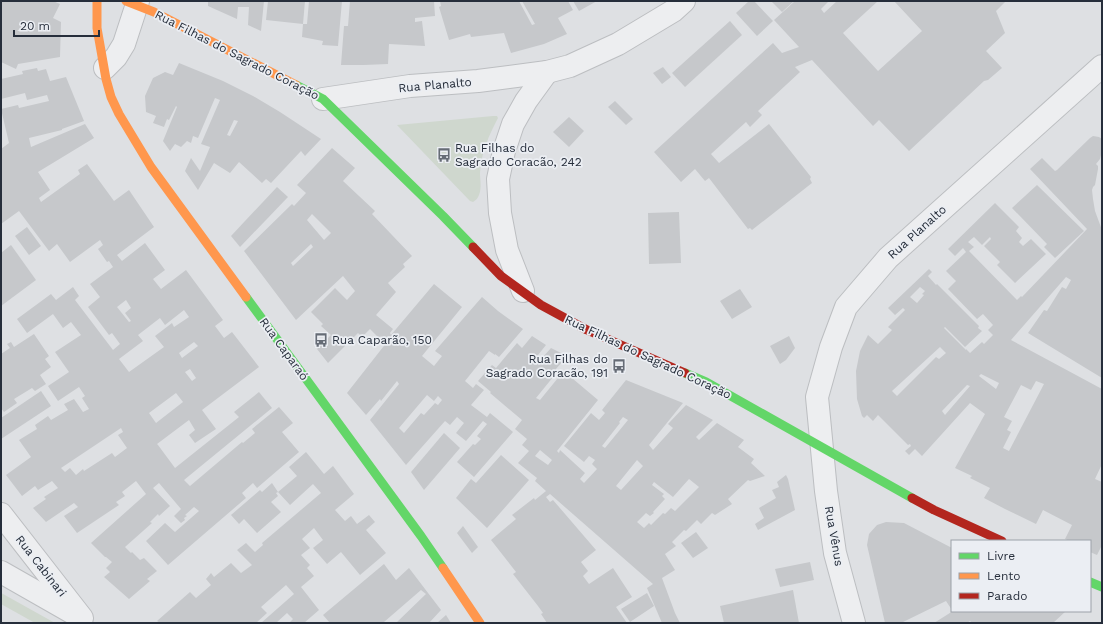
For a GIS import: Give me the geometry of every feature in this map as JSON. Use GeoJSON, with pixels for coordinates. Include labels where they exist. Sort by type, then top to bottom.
{"type":"FeatureCollection","features":[{"type":"Feature","properties":{"kind":"street","name":"Rua Caparaó"},"geometry":{"type":"LineString","coordinates":[[96,1],[97,28],[106,79],[111,97],[119,114],[150,166],[421,536],[480,623]]}},
{"type":"Feature","properties":{"kind":"street","name":"Rua Planalto"},"geometry":{"type":"LineString","coordinates":[[323,99],[410,86],[478,81],[547,72],[570,66],[618,44],[673,11],[684,1]]}},
{"type":"Feature","properties":{"kind":"street"},"geometry":{"type":"LineString","coordinates":[[105,68],[116,57],[124,44],[134,2]]}},
{"type":"Feature","properties":{"kind":"street","name":"Rua Filhas do Sagrado Coração"},"geometry":{"type":"LineString","coordinates":[[134,2],[323,99],[443,216],[501,276],[541,305],[587,330],[706,382],[934,510],[1000,540]]}},
{"type":"Feature","properties":{"kind":"street","name":"Rua Planalto"},"geometry":{"type":"LineString","coordinates":[[821,447],[817,397],[831,347],[846,307],[888,258],[1102,66]]}},
{"type":"Feature","properties":{"kind":"street"},"geometry":{"type":"LineString","coordinates":[[522,291],[507,250],[500,213],[498,179],[504,151],[513,124],[526,101],[547,72]]}},
{"type":"Feature","properties":{"kind":"street","name":"Rua Vênus"},"geometry":{"type":"LineString","coordinates":[[821,447],[835,553],[854,623]]}},
{"type":"Feature","properties":{"kind":"street","name":"Rua Cabinari"},"geometry":{"type":"LineString","coordinates":[[1,514],[87,620]]}},
{"type":"Feature","properties":{"kind":"street"},"geometry":{"type":"LineString","coordinates":[[1,572],[87,620]]}},
{"type":"Feature","properties":{"kind":"street"},"geometry":{"type":"LineString","coordinates":[[1091,582],[1102,587]]}},
{"type":"Feature","properties":{"kind":"shaded area"},"geometry":{"type":"Polygon","coordinates":[[[497,116],[498,118],[484,151],[480,173],[480,192],[473,202],[470,201],[397,125],[497,116]]]}},
{"type":"Feature","properties":{"kind":"shaded area"},"geometry":{"type":"Polygon","coordinates":[[[1,593],[55,623],[35,623],[1,604],[1,593]]]}},
{"type":"Feature","properties":{"kind":"building"},"geometry":{"type":"Polygon","coordinates":[[[1,1],[53,1],[60,4],[53,18],[61,22],[60,57],[18,64],[16,69],[1,62],[1,1]]]}},
{"type":"Feature","properties":{"kind":"building"},"geometry":{"type":"Polygon","coordinates":[[[208,1],[264,1],[261,31],[248,25],[249,7],[238,7],[237,19],[208,6],[208,1]]]}},
{"type":"Feature","properties":{"kind":"building"},"geometry":{"type":"Polygon","coordinates":[[[268,1],[305,1],[303,24],[266,20],[268,1]]]}},
{"type":"Feature","properties":{"kind":"building"},"geometry":{"type":"Polygon","coordinates":[[[309,1],[342,1],[338,46],[322,45],[323,41],[302,37],[303,24],[307,24],[309,1]]]}},
{"type":"Feature","properties":{"kind":"building"},"geometry":{"type":"Polygon","coordinates":[[[350,1],[434,1],[435,16],[415,18],[415,22],[422,21],[425,46],[389,44],[388,64],[341,65],[344,26],[348,26],[350,1]]]}},
{"type":"Feature","properties":{"kind":"building"},"geometry":{"type":"Polygon","coordinates":[[[440,1],[519,1],[532,25],[535,24],[522,1],[568,1],[573,10],[558,18],[567,34],[544,44],[511,53],[504,33],[471,37],[470,34],[449,40],[439,7],[441,6],[440,1]]]}},
{"type":"Feature","properties":{"kind":"building"},"geometry":{"type":"Polygon","coordinates":[[[573,1],[597,1],[579,11],[573,1]]]}},
{"type":"Feature","properties":{"kind":"building"},"geometry":{"type":"Polygon","coordinates":[[[749,1],[754,1],[773,21],[757,36],[736,13],[749,1]]]}},
{"type":"Feature","properties":{"kind":"building"},"geometry":{"type":"Polygon","coordinates":[[[771,1],[794,1],[782,12],[771,1]]]}},
{"type":"Feature","properties":{"kind":"building"},"geometry":{"type":"Polygon","coordinates":[[[795,1],[829,1],[821,9],[824,13],[837,1],[878,1],[843,33],[878,71],[922,31],[894,1],[1006,1],[996,11],[1005,33],[986,51],[1002,68],[988,80],[984,81],[909,151],[879,120],[873,126],[812,60],[795,67],[800,72],[758,111],[762,115],[750,127],[746,122],[711,154],[719,163],[769,124],[811,177],[810,179],[812,183],[752,230],[750,228],[748,229],[709,178],[705,181],[695,169],[681,182],[654,152],[773,43],[782,53],[799,47],[774,20],[795,1]]]}},
{"type":"Feature","properties":{"kind":"building"},"geometry":{"type":"Polygon","coordinates":[[[730,21],[742,35],[685,87],[672,73],[730,21]]]}},
{"type":"Feature","properties":{"kind":"building"},"geometry":{"type":"Polygon","coordinates":[[[179,63],[223,81],[253,96],[321,139],[305,156],[301,151],[271,183],[266,179],[262,183],[239,162],[230,173],[214,163],[198,190],[185,171],[191,158],[200,171],[210,147],[201,144],[220,100],[215,98],[198,138],[193,136],[191,143],[187,141],[181,147],[175,144],[170,151],[163,141],[177,107],[176,106],[169,120],[167,119],[164,127],[153,123],[156,116],[146,112],[145,96],[153,78],[165,72],[173,75],[179,63]],[[234,120],[227,135],[230,136],[238,121],[234,120]]]}},
{"type":"Feature","properties":{"kind":"building"},"geometry":{"type":"Polygon","coordinates":[[[663,67],[671,77],[662,84],[653,73],[663,67]]]}},
{"type":"Feature","properties":{"kind":"building"},"geometry":{"type":"Polygon","coordinates":[[[37,68],[38,71],[46,69],[50,81],[66,77],[84,121],[62,130],[29,138],[31,147],[85,124],[94,138],[38,172],[50,190],[39,198],[41,202],[80,174],[78,170],[87,164],[114,201],[129,190],[154,227],[117,255],[122,261],[145,243],[165,270],[153,279],[161,289],[186,270],[223,320],[215,326],[224,338],[232,332],[259,367],[202,410],[216,429],[195,443],[189,435],[195,430],[189,420],[157,444],[175,468],[239,417],[234,412],[259,392],[272,408],[184,480],[190,486],[242,442],[243,443],[255,433],[252,429],[279,407],[293,423],[282,432],[299,452],[257,488],[253,483],[242,493],[246,498],[168,565],[146,541],[165,523],[175,532],[199,511],[194,507],[185,515],[187,516],[184,518],[185,520],[181,523],[174,516],[181,509],[159,483],[153,488],[170,506],[159,516],[158,514],[150,522],[152,523],[125,547],[140,560],[144,558],[157,571],[147,579],[150,581],[129,599],[104,577],[110,572],[106,568],[112,562],[91,543],[146,494],[136,481],[122,492],[125,496],[116,502],[119,505],[77,533],[64,516],[78,507],[74,503],[46,522],[33,508],[46,499],[44,497],[58,488],[52,481],[38,490],[35,486],[22,496],[6,475],[31,457],[19,440],[37,429],[35,425],[48,416],[51,420],[68,410],[64,404],[74,399],[83,412],[89,409],[82,398],[85,396],[79,387],[58,401],[48,386],[69,372],[55,352],[81,335],[71,322],[63,328],[53,314],[27,333],[17,319],[51,294],[56,300],[73,287],[79,296],[75,300],[113,350],[120,344],[112,333],[109,335],[88,307],[100,297],[90,284],[113,267],[109,261],[107,262],[98,249],[103,245],[100,240],[70,262],[57,244],[49,251],[19,211],[1,224],[1,149],[9,143],[1,109],[18,105],[19,108],[49,101],[47,95],[27,100],[25,93],[1,99],[1,79],[23,74],[22,71],[37,68]],[[126,300],[117,307],[129,322],[131,321],[125,313],[131,308],[126,300]],[[184,310],[165,325],[160,318],[138,335],[143,341],[119,359],[129,372],[164,347],[155,336],[172,323],[174,327],[189,317],[184,310]],[[194,342],[179,353],[182,358],[198,346],[194,342]],[[190,369],[185,372],[192,381],[196,378],[190,369]],[[176,393],[149,413],[156,423],[183,402],[176,393]],[[121,428],[61,468],[65,472],[70,468],[76,475],[83,469],[84,471],[112,453],[115,457],[127,448],[118,435],[123,432],[121,428]]]}},
{"type":"Feature","properties":{"kind":"building"},"geometry":{"type":"Polygon","coordinates":[[[615,101],[633,119],[626,125],[608,107],[615,101]]]}},
{"type":"Feature","properties":{"kind":"building"},"geometry":{"type":"Polygon","coordinates":[[[569,117],[584,131],[569,147],[553,132],[569,117]]]}},
{"type":"Feature","properties":{"kind":"building"},"geometry":{"type":"Polygon","coordinates":[[[1093,136],[1102,139],[1102,151],[1100,159],[1096,164],[1098,169],[1095,185],[1092,190],[1095,211],[1102,230],[1102,378],[1028,333],[1044,310],[1047,311],[1062,287],[1066,289],[1071,280],[1066,277],[1011,340],[1102,389],[1102,464],[1095,479],[1102,482],[1102,545],[1097,555],[1091,552],[1091,540],[1065,539],[1072,525],[1043,510],[1036,524],[1005,509],[984,498],[990,488],[970,478],[972,476],[955,468],[985,414],[970,403],[922,456],[915,449],[909,455],[905,451],[911,446],[910,444],[908,445],[878,415],[873,421],[867,415],[864,418],[857,399],[856,371],[860,351],[868,335],[878,344],[892,330],[888,327],[905,310],[903,308],[895,315],[888,308],[929,269],[932,272],[928,276],[979,326],[978,328],[982,331],[965,347],[945,327],[944,328],[970,353],[982,342],[984,344],[993,335],[988,330],[993,325],[983,314],[977,319],[948,289],[956,281],[946,271],[966,252],[963,248],[955,256],[948,249],[995,203],[1019,227],[1016,231],[1022,238],[1019,242],[1023,246],[1031,239],[1046,254],[1015,283],[997,265],[1000,262],[984,246],[991,239],[990,237],[982,245],[974,237],[968,242],[974,247],[969,251],[1017,300],[1021,296],[1022,297],[1087,229],[1030,169],[1042,158],[1055,171],[1090,138],[1093,136]],[[920,287],[910,297],[917,303],[924,295],[922,294],[925,291],[920,287]],[[940,347],[892,391],[897,396],[936,357],[939,359],[946,353],[940,347]],[[981,374],[979,376],[996,389],[999,383],[981,374]],[[1036,381],[1031,390],[1021,385],[1004,417],[1012,421],[1007,430],[1011,432],[1003,448],[1009,451],[1044,384],[1036,381]],[[967,385],[942,411],[945,415],[970,386],[967,385]]]}},
{"type":"Feature","properties":{"kind":"building"},"geometry":{"type":"Polygon","coordinates":[[[332,148],[355,168],[343,181],[375,211],[372,214],[412,256],[403,264],[405,267],[388,283],[396,292],[376,315],[393,329],[390,333],[391,335],[434,284],[462,307],[422,356],[434,366],[442,356],[435,351],[482,297],[523,329],[499,357],[489,351],[465,381],[473,388],[476,384],[484,390],[471,405],[487,417],[490,413],[513,432],[474,477],[457,462],[473,444],[475,445],[481,439],[477,436],[487,424],[483,421],[466,441],[456,433],[464,423],[457,417],[450,425],[445,421],[406,465],[370,420],[399,384],[397,381],[381,401],[380,399],[366,415],[347,393],[387,342],[381,336],[379,338],[370,329],[362,337],[358,333],[328,363],[317,349],[331,335],[321,326],[323,324],[311,312],[335,288],[347,300],[355,291],[343,276],[296,320],[244,251],[292,204],[294,206],[306,193],[297,185],[332,148]],[[312,214],[307,220],[324,240],[331,233],[312,214]],[[311,244],[291,263],[293,266],[313,247],[311,244]],[[427,395],[399,428],[404,433],[421,413],[424,415],[435,403],[438,405],[442,400],[438,396],[434,401],[427,395]]]}},
{"type":"Feature","properties":{"kind":"building"},"geometry":{"type":"Polygon","coordinates":[[[1037,185],[1084,231],[1055,258],[1044,247],[1047,244],[1012,208],[1037,185]]]}},
{"type":"Feature","properties":{"kind":"building"},"geometry":{"type":"Polygon","coordinates":[[[277,187],[288,197],[240,247],[231,236],[277,187]]]}},
{"type":"Feature","properties":{"kind":"building"},"geometry":{"type":"Polygon","coordinates":[[[679,212],[681,263],[649,264],[648,213],[679,212]]]}},
{"type":"Feature","properties":{"kind":"building"},"geometry":{"type":"Polygon","coordinates":[[[27,227],[41,246],[29,255],[15,236],[27,227]]]}},
{"type":"Feature","properties":{"kind":"building"},"geometry":{"type":"Polygon","coordinates":[[[11,245],[36,280],[1,306],[1,253],[11,245]]]}},
{"type":"Feature","properties":{"kind":"building"},"geometry":{"type":"Polygon","coordinates":[[[740,289],[752,307],[732,319],[720,301],[740,289]]]}},
{"type":"Feature","properties":{"kind":"building"},"geometry":{"type":"Polygon","coordinates":[[[34,334],[49,356],[45,359],[51,367],[40,375],[46,384],[35,391],[32,388],[14,399],[17,403],[4,412],[1,408],[1,354],[10,348],[7,344],[11,342],[14,347],[34,334]]]}},
{"type":"Feature","properties":{"kind":"building"},"geometry":{"type":"Polygon","coordinates":[[[532,336],[546,345],[538,355],[542,358],[551,348],[567,356],[556,369],[558,371],[536,398],[540,400],[562,373],[564,375],[566,373],[598,400],[557,451],[559,453],[560,450],[585,473],[580,479],[584,483],[597,469],[592,464],[595,460],[589,456],[584,462],[564,446],[591,413],[599,420],[605,413],[602,410],[626,380],[683,403],[649,445],[653,450],[673,428],[668,424],[686,405],[713,420],[696,437],[699,440],[717,423],[744,440],[738,447],[754,459],[751,463],[765,476],[750,481],[748,480],[728,499],[732,504],[715,515],[712,513],[701,524],[697,520],[672,542],[676,546],[665,554],[675,570],[662,578],[680,623],[662,623],[647,588],[653,584],[550,494],[546,497],[550,502],[553,500],[596,550],[581,562],[588,571],[583,576],[589,584],[613,568],[632,597],[616,607],[627,623],[547,623],[541,614],[543,613],[513,574],[516,572],[491,540],[516,519],[512,515],[534,498],[535,500],[546,491],[535,481],[537,478],[518,463],[529,451],[522,445],[527,439],[515,429],[522,420],[478,381],[492,365],[496,368],[517,343],[522,348],[532,336]],[[623,417],[619,422],[620,423],[602,446],[605,448],[628,420],[623,417]],[[540,450],[535,456],[548,465],[552,460],[540,450]],[[637,460],[616,486],[621,490],[643,466],[637,460]],[[689,479],[673,497],[654,482],[652,485],[664,494],[662,496],[665,499],[653,512],[654,513],[650,516],[646,513],[637,522],[644,528],[649,523],[651,525],[663,513],[665,514],[671,508],[675,511],[699,487],[689,479]]]}},
{"type":"Feature","properties":{"kind":"building"},"geometry":{"type":"Polygon","coordinates":[[[789,336],[795,348],[786,360],[780,364],[770,346],[789,336]]]}},
{"type":"Feature","properties":{"kind":"building"},"geometry":{"type":"Polygon","coordinates":[[[41,391],[51,406],[1,439],[1,418],[41,391]]]}},
{"type":"Feature","properties":{"kind":"building"},"geometry":{"type":"Polygon","coordinates":[[[444,433],[460,448],[424,490],[411,472],[444,433]]]}},
{"type":"Feature","properties":{"kind":"building"},"geometry":{"type":"Polygon","coordinates":[[[306,452],[324,474],[333,466],[354,494],[335,510],[345,521],[351,516],[357,524],[369,515],[375,522],[366,530],[386,553],[360,575],[341,552],[327,564],[313,548],[323,540],[314,528],[302,539],[310,548],[301,555],[310,565],[307,568],[314,576],[301,587],[319,610],[304,623],[290,622],[293,619],[287,613],[276,623],[261,623],[294,594],[286,585],[261,607],[267,613],[256,623],[160,623],[157,621],[190,592],[196,598],[211,585],[206,579],[211,573],[214,577],[231,563],[241,573],[252,565],[237,550],[246,543],[255,552],[263,545],[262,543],[321,493],[313,484],[290,505],[278,492],[297,476],[289,467],[306,452]]]}},
{"type":"Feature","properties":{"kind":"building"},"geometry":{"type":"Polygon","coordinates":[[[501,455],[529,480],[487,528],[456,498],[471,479],[476,483],[501,455]]]}},
{"type":"Feature","properties":{"kind":"building"},"geometry":{"type":"Polygon","coordinates":[[[786,475],[795,510],[758,530],[755,524],[764,518],[759,508],[776,498],[772,490],[779,487],[777,482],[786,475]]]}},
{"type":"Feature","properties":{"kind":"building"},"geometry":{"type":"Polygon","coordinates":[[[272,483],[278,492],[276,493],[278,496],[271,502],[281,512],[257,533],[244,519],[239,524],[231,515],[260,490],[262,492],[272,483]]]}},
{"type":"Feature","properties":{"kind":"building"},"geometry":{"type":"Polygon","coordinates":[[[886,522],[904,523],[951,547],[951,608],[946,601],[901,623],[885,623],[867,545],[869,534],[877,525],[886,522]]]}},
{"type":"Feature","properties":{"kind":"building"},"geometry":{"type":"Polygon","coordinates":[[[463,526],[478,547],[472,553],[457,533],[463,526]]]}},
{"type":"Feature","properties":{"kind":"building"},"geometry":{"type":"Polygon","coordinates":[[[696,532],[708,548],[693,558],[681,543],[696,532]]]}},
{"type":"Feature","properties":{"kind":"building"},"geometry":{"type":"Polygon","coordinates":[[[810,562],[814,580],[780,587],[775,569],[810,562]]]}},
{"type":"Feature","properties":{"kind":"building"},"geometry":{"type":"Polygon","coordinates":[[[384,564],[396,580],[409,568],[441,610],[429,623],[396,623],[426,594],[421,590],[384,622],[385,623],[330,623],[323,615],[384,564]]]}},
{"type":"Feature","properties":{"kind":"building"},"geometry":{"type":"Polygon","coordinates":[[[793,590],[799,623],[724,623],[720,606],[793,590]]]}},
{"type":"Feature","properties":{"kind":"building"},"geometry":{"type":"Polygon","coordinates":[[[647,593],[654,606],[630,622],[621,609],[647,593]]]}},
{"type":"Feature","properties":{"kind":"building"},"geometry":{"type":"Polygon","coordinates":[[[951,612],[1065,612],[1053,623],[972,623],[970,621],[967,623],[934,623],[951,612]]]}},
{"type":"Feature","properties":{"kind":"building"},"geometry":{"type":"Polygon","coordinates":[[[446,615],[451,623],[437,623],[446,615]]]}},
{"type":"Feature","properties":{"kind":"traffic: fast"},"geometry":{"type":"LineString","coordinates":[[296,85],[323,99],[473,247]]}},
{"type":"Feature","properties":{"kind":"traffic: fast"},"geometry":{"type":"LineString","coordinates":[[246,297],[443,568]]}},
{"type":"Feature","properties":{"kind":"traffic: fast"},"geometry":{"type":"LineString","coordinates":[[685,373],[706,382],[912,498]]}},
{"type":"Feature","properties":{"kind":"traffic: fast"},"geometry":{"type":"LineString","coordinates":[[1091,582],[1102,587]]}},
{"type":"Feature","properties":{"kind":"traffic: slow"},"geometry":{"type":"LineString","coordinates":[[97,1],[97,28],[106,79],[111,97],[119,114],[151,167],[246,297]]}},
{"type":"Feature","properties":{"kind":"traffic: slow"},"geometry":{"type":"LineString","coordinates":[[126,1],[154,12],[296,85]]}},
{"type":"Feature","properties":{"kind":"traffic: slow"},"geometry":{"type":"LineString","coordinates":[[443,568],[480,623]]}},
{"type":"Feature","properties":{"kind":"traffic: jam"},"geometry":{"type":"LineString","coordinates":[[473,247],[501,276],[541,305],[587,330],[685,373]]}},
{"type":"Feature","properties":{"kind":"traffic: jam"},"geometry":{"type":"LineString","coordinates":[[912,498],[934,510],[1000,540]]}},
{"type":"Feature","properties":{"kind":"place","name":"Rua Filhas do Sagrado Coracão, 242"},"geometry":{"type":"Point","coordinates":[444,155]}},
{"type":"Feature","properties":{"kind":"place","name":"Rua Caparão, 150"},"geometry":{"type":"Point","coordinates":[321,340]}},
{"type":"Feature","properties":{"kind":"place","name":"Rua Filhas do Sagrado Coracão, 191"},"geometry":{"type":"Point","coordinates":[619,366]}}]}
